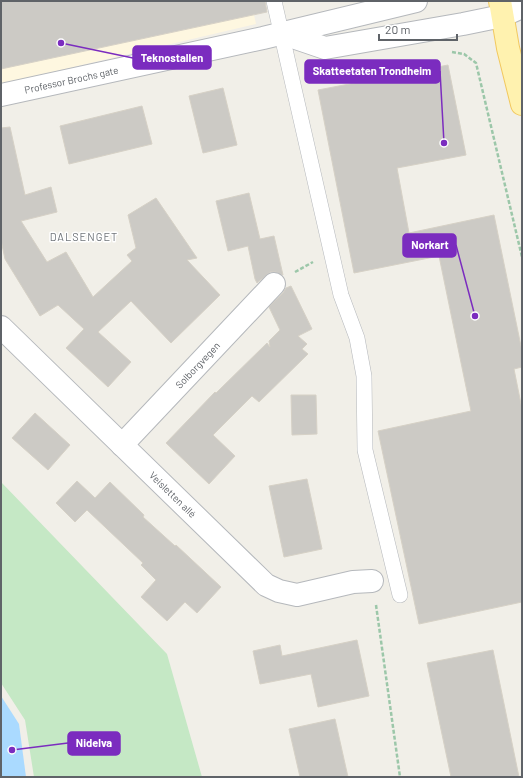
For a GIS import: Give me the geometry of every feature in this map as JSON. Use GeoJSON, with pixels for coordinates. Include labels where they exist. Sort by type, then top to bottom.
{"type":"FeatureCollection","features":[{"type":"Feature","properties":{"kind":"main road"},"geometry":{"type":"LineString","coordinates":[[501,8],[508,48],[522,104]]}},
{"type":"Feature","properties":{"kind":"street","name":"Professor Brochs gate"},"geometry":{"type":"LineString","coordinates":[[1,95],[281,33],[416,1]]}},
{"type":"Feature","properties":{"kind":"street"},"geometry":{"type":"LineString","coordinates":[[281,33],[325,48],[447,27],[501,8],[522,8]]}},
{"type":"Feature","properties":{"kind":"street","name":"Solborgvegen"},"geometry":{"type":"LineString","coordinates":[[122,445],[274,284]]}},
{"type":"Feature","properties":{"kind":"street","name":"Veisletten allé"},"geometry":{"type":"LineString","coordinates":[[1,327],[266,585],[279,591],[298,595],[353,582],[372,580]]}},
{"type":"Feature","properties":{"kind":"lane"},"geometry":{"type":"LineString","coordinates":[[274,1],[342,295],[357,338],[364,376],[365,450],[400,595]]}},
{"type":"Feature","properties":{"kind":"path"},"geometry":{"type":"LineString","coordinates":[[449,51],[464,54],[476,63],[522,257]]}},
{"type":"Feature","properties":{"kind":"path"},"geometry":{"type":"LineString","coordinates":[[314,261],[316,268]]}},
{"type":"Feature","properties":{"kind":"path"},"geometry":{"type":"LineString","coordinates":[[372,580],[400,777]]}},
{"type":"Feature","properties":{"kind":"shaded area"},"geometry":{"type":"Polygon","coordinates":[[[1,1],[251,1],[256,24],[1,84],[1,1]]]}},
{"type":"Feature","properties":{"kind":"green space"},"geometry":{"type":"Polygon","coordinates":[[[1,482],[167,654],[202,777],[34,777],[25,720],[1,683],[1,482]]]}},
{"type":"Feature","properties":{"kind":"water"},"geometry":{"type":"Polygon","coordinates":[[[1,696],[19,724],[26,777],[1,777],[1,696]]]}},
{"type":"Feature","properties":{"kind":"building"},"geometry":{"type":"Polygon","coordinates":[[[1,1],[265,1],[267,12],[1,69],[1,1]]]}},
{"type":"Feature","properties":{"kind":"building"},"geometry":{"type":"Polygon","coordinates":[[[448,65],[466,155],[397,168],[409,233],[494,215],[522,351],[522,367],[514,369],[522,409],[522,602],[419,624],[378,431],[471,411],[439,256],[354,273],[318,90],[448,65]]]}},
{"type":"Feature","properties":{"kind":"building"},"geometry":{"type":"Polygon","coordinates":[[[223,88],[237,145],[203,153],[189,96],[223,88]]]}},
{"type":"Feature","properties":{"kind":"building"},"geometry":{"type":"Polygon","coordinates":[[[142,106],[152,144],[69,164],[60,126],[142,106]]]}},
{"type":"Feature","properties":{"kind":"building"},"geometry":{"type":"Polygon","coordinates":[[[10,127],[25,195],[51,187],[57,212],[21,221],[47,262],[66,252],[93,297],[132,261],[127,255],[136,248],[128,215],[156,198],[197,258],[187,260],[220,295],[171,343],[131,301],[98,332],[131,362],[108,387],[66,348],[84,329],[58,305],[40,316],[5,259],[1,240],[1,128],[10,127]]]}},
{"type":"Feature","properties":{"kind":"building"},"geometry":{"type":"Polygon","coordinates":[[[249,193],[260,239],[274,236],[283,275],[276,272],[270,272],[257,283],[248,246],[228,251],[216,201],[249,193]]]}},
{"type":"Feature","properties":{"kind":"building"},"geometry":{"type":"Polygon","coordinates":[[[291,286],[312,329],[298,336],[307,344],[302,349],[308,354],[259,402],[252,396],[213,435],[235,456],[209,484],[166,443],[215,392],[216,393],[267,343],[270,347],[269,341],[280,330],[269,307],[286,288],[291,286]]]}},
{"type":"Feature","properties":{"kind":"building"},"geometry":{"type":"Polygon","coordinates":[[[291,395],[316,395],[317,434],[292,435],[291,395]]]}},
{"type":"Feature","properties":{"kind":"building"},"geometry":{"type":"Polygon","coordinates":[[[35,413],[70,445],[48,470],[12,438],[35,413]]]}},
{"type":"Feature","properties":{"kind":"building"},"geometry":{"type":"Polygon","coordinates":[[[307,479],[322,549],[284,557],[269,486],[307,479]]]}},
{"type":"Feature","properties":{"kind":"building"},"geometry":{"type":"Polygon","coordinates":[[[77,481],[95,498],[110,482],[144,515],[143,517],[175,546],[176,545],[221,587],[197,613],[185,602],[167,621],[141,597],[156,580],[141,565],[143,563],[87,510],[75,522],[56,503],[77,481]]]}},
{"type":"Feature","properties":{"kind":"building"},"geometry":{"type":"Polygon","coordinates":[[[357,640],[369,696],[318,707],[311,674],[260,684],[253,651],[280,645],[282,656],[357,640]]]}},
{"type":"Feature","properties":{"kind":"building"},"geometry":{"type":"Polygon","coordinates":[[[493,650],[519,777],[451,777],[427,663],[493,650]]]}},
{"type":"Feature","properties":{"kind":"building"},"geometry":{"type":"Polygon","coordinates":[[[335,719],[348,777],[300,777],[289,729],[335,719]]]}},
{"type":"Feature","properties":{"kind":"place","name":"Teknostallen"},"geometry":{"type":"Point","coordinates":[61,43]}},
{"type":"Feature","properties":{"kind":"place","name":"Skatteetaten Trondheim"},"geometry":{"type":"Point","coordinates":[444,143]}},
{"type":"Feature","properties":{"kind":"place","name":"Norkart"},"geometry":{"type":"Point","coordinates":[475,316]}},
{"type":"Feature","properties":{"kind":"place","name":"Nidelva"},"geometry":{"type":"Point","coordinates":[12,750]}},
{"type":"Feature","properties":{"kind":"district","name":"DALSENGET"},"geometry":{"type":"Point","coordinates":[84,236]}}]}
